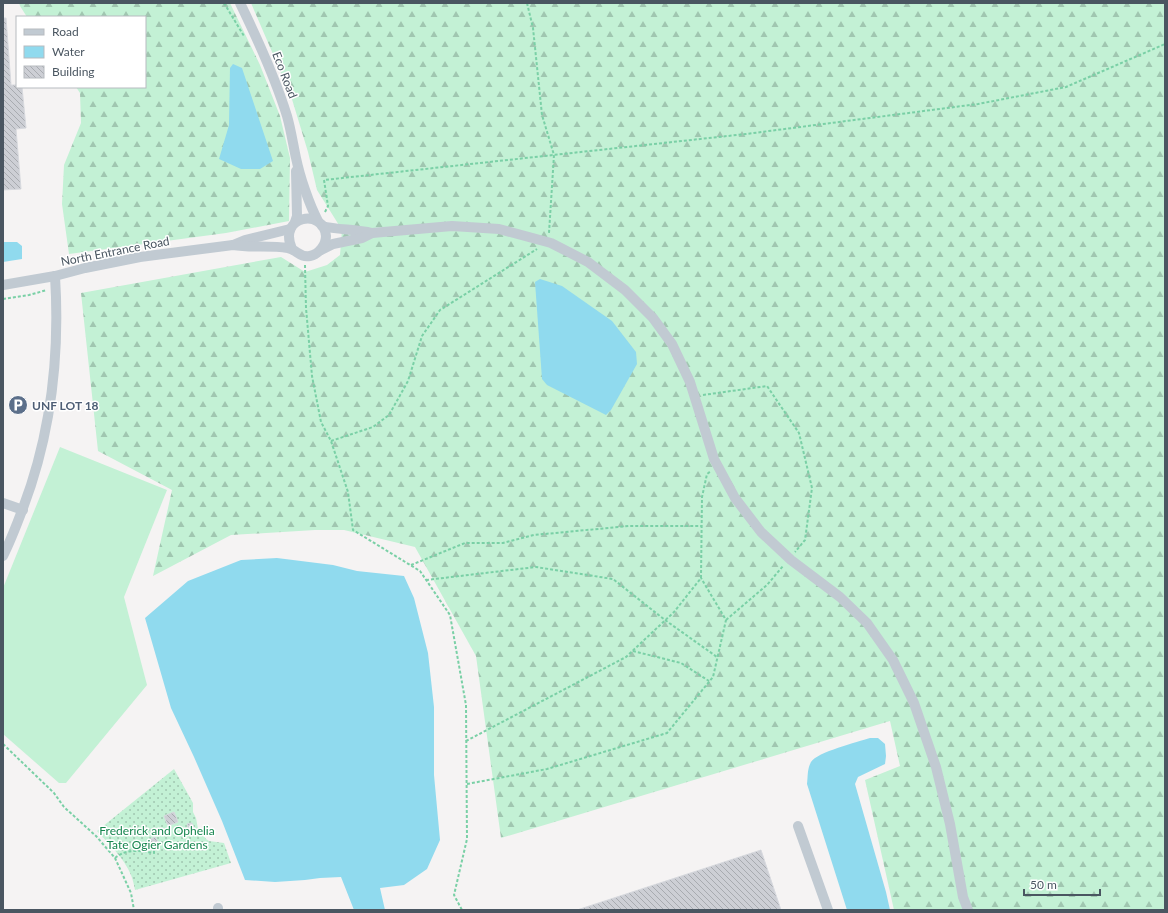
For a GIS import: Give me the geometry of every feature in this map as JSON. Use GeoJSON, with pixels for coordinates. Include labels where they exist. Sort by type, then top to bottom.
{"type":"FeatureCollection","features":[{"type":"Feature","properties":{"kind":"street","name":"Eco Road"},"geometry":{"type":"LineString","coordinates":[[240,3],[256,35],[273,75],[287,117],[296,159],[306,190],[320,224]]}},
{"type":"Feature","properties":{"kind":"street","name":"Eco Road"},"geometry":{"type":"LineString","coordinates":[[292,226],[297,216],[296,159]]}},
{"type":"Feature","properties":{"kind":"street"},"geometry":{"type":"LineString","coordinates":[[233,245],[292,226],[299,220],[305,218],[312,219],[331,228],[361,231],[372,234]]}},
{"type":"Feature","properties":{"kind":"street"},"geometry":{"type":"LineString","coordinates":[[320,224],[326,236],[325,244],[321,250]]}},
{"type":"Feature","properties":{"kind":"street"},"geometry":{"type":"LineString","coordinates":[[292,226],[288,235],[288,242],[292,249],[298,254],[305,256],[316,254],[333,244],[362,238],[372,234],[452,226],[499,228],[548,242],[588,262],[626,290],[653,318],[672,344],[690,382],[714,459],[734,498],[761,532],[789,558],[840,597],[867,623],[893,660],[914,703],[936,767],[950,824],[963,897],[968,910]]}},
{"type":"Feature","properties":{"kind":"street"},"geometry":{"type":"LineString","coordinates":[[233,245],[245,247],[272,246],[292,249]]}},
{"type":"Feature","properties":{"kind":"street","name":"North Entrance Road"},"geometry":{"type":"LineString","coordinates":[[3,285],[55,276],[85,268],[140,257],[233,245]]}},
{"type":"Feature","properties":{"kind":"street"},"geometry":{"type":"LineString","coordinates":[[3,556],[23,510],[37,468],[52,397],[55,365],[55,276]]}},
{"type":"Feature","properties":{"kind":"street"},"geometry":{"type":"LineString","coordinates":[[3,503],[23,510]]}},
{"type":"Feature","properties":{"kind":"street"},"geometry":{"type":"LineString","coordinates":[[798,826],[828,910]]}},
{"type":"Feature","properties":{"kind":"street"},"geometry":{"type":"LineString","coordinates":[[961,910],[963,897]]}},
{"type":"Feature","properties":{"kind":"path"},"geometry":{"type":"LineString","coordinates":[[224,3],[245,38]]}},
{"type":"Feature","properties":{"kind":"path"},"geometry":{"type":"LineString","coordinates":[[331,441],[373,427],[389,415],[408,381],[422,336],[440,310],[548,242],[554,155],[542,115],[533,28],[527,3]]}},
{"type":"Feature","properties":{"kind":"path"},"geometry":{"type":"LineString","coordinates":[[320,224],[328,206],[324,180],[746,134],[978,104],[1066,87],[1165,44]]}},
{"type":"Feature","properties":{"kind":"path"},"geometry":{"type":"LineString","coordinates":[[305,256],[306,308],[312,376],[321,422],[331,441],[348,492],[353,530],[420,571],[450,616],[466,705],[467,839],[454,895],[462,910]]}},
{"type":"Feature","properties":{"kind":"path"},"geometry":{"type":"LineString","coordinates":[[3,299],[29,295],[55,287]]}},
{"type":"Feature","properties":{"kind":"path"},"geometry":{"type":"LineString","coordinates":[[467,784],[547,770],[667,733],[712,677],[726,620],[767,585],[804,540],[812,488],[799,433],[767,386],[695,396]]}},
{"type":"Feature","properties":{"kind":"path"},"geometry":{"type":"LineString","coordinates":[[718,467],[707,474],[702,497],[701,578],[726,620]]}},
{"type":"Feature","properties":{"kind":"path"},"geometry":{"type":"LineString","coordinates":[[411,565],[465,543],[503,543],[534,535],[629,526],[702,526]]}},
{"type":"Feature","properties":{"kind":"path"},"geometry":{"type":"LineString","coordinates":[[426,580],[536,567],[613,579],[717,657]]}},
{"type":"Feature","properties":{"kind":"path"},"geometry":{"type":"LineString","coordinates":[[466,741],[626,657],[674,612],[701,578]]}},
{"type":"Feature","properties":{"kind":"path"},"geometry":{"type":"LineString","coordinates":[[632,651],[681,663],[709,681]]}},
{"type":"Feature","properties":{"kind":"path"},"geometry":{"type":"LineString","coordinates":[[3,744],[54,793],[64,807],[96,836],[115,858],[131,893],[134,910]]}},
{"type":"Feature","properties":{"kind":"path"},"geometry":{"type":"LineString","coordinates":[[115,858],[118,855],[134,850],[154,853],[154,846]]}},
{"type":"Feature","properties":{"kind":"green space"},"geometry":{"type":"Polygon","coordinates":[[[19,3],[230,3],[260,65],[280,116],[290,158],[289,221],[226,233],[69,254],[62,204],[64,165],[81,123],[80,93],[77,88],[146,88],[146,16],[26,16],[19,3]]]}},
{"type":"Feature","properties":{"kind":"green space"},"geometry":{"type":"Polygon","coordinates":[[[251,3],[1165,3],[1165,910],[894,910],[865,780],[900,766],[890,721],[501,838],[476,656],[415,547],[344,530],[315,530],[231,535],[153,576],[172,490],[98,451],[81,293],[281,257],[305,272],[327,265],[340,255],[342,230],[317,190],[308,152],[291,96],[251,3]]]}},
{"type":"Feature","properties":{"kind":"green space"},"geometry":{"type":"Polygon","coordinates":[[[60,447],[167,490],[124,597],[147,685],[66,783],[59,783],[3,734],[3,588],[60,447]]]}},
{"type":"Feature","properties":{"kind":"green space","name":"Frederick and Ophelia Tate Ogier Gardens"},"geometry":{"type":"Polygon","coordinates":[[[174,769],[193,803],[193,812],[198,829],[209,841],[224,843],[231,863],[135,890],[128,869],[116,852],[97,831],[174,769]]]}},
{"type":"Feature","properties":{"kind":"water"},"geometry":{"type":"Polygon","coordinates":[[[233,64],[242,68],[273,161],[260,169],[241,169],[219,159],[229,125],[230,68],[233,64]]]}},
{"type":"Feature","properties":{"kind":"water"},"geometry":{"type":"Polygon","coordinates":[[[3,242],[17,242],[22,246],[22,259],[3,262],[3,242]]]}},
{"type":"Feature","properties":{"kind":"water"},"geometry":{"type":"Polygon","coordinates":[[[540,279],[562,286],[612,321],[636,352],[637,364],[611,410],[606,415],[547,385],[542,379],[535,282],[540,279]]]}},
{"type":"Feature","properties":{"kind":"water"},"geometry":{"type":"Polygon","coordinates":[[[277,558],[333,565],[357,571],[404,576],[414,598],[428,653],[434,707],[434,775],[440,840],[427,869],[404,885],[380,888],[385,910],[354,910],[341,877],[275,882],[245,880],[222,821],[171,708],[145,618],[188,581],[241,560],[277,558]]]}},
{"type":"Feature","properties":{"kind":"water"},"geometry":{"type":"Polygon","coordinates":[[[870,738],[878,738],[885,744],[885,764],[858,777],[855,784],[890,910],[847,910],[807,784],[808,770],[811,762],[815,758],[838,748],[870,738]]]}},
{"type":"Feature","properties":{"kind":"building"},"geometry":{"type":"Polygon","coordinates":[[[3,18],[6,18],[11,85],[16,85],[16,88],[22,88],[26,128],[16,129],[21,189],[3,190],[3,18]]]}},
{"type":"Feature","properties":{"kind":"building"},"geometry":{"type":"Polygon","coordinates":[[[174,812],[178,822],[168,826],[164,816],[174,812]]]}},
{"type":"Feature","properties":{"kind":"building"},"geometry":{"type":"Polygon","coordinates":[[[192,823],[195,831],[190,833],[187,824],[192,823]]]}},
{"type":"Feature","properties":{"kind":"building"},"geometry":{"type":"Polygon","coordinates":[[[155,837],[159,844],[150,848],[147,841],[155,837]]]}},
{"type":"Feature","properties":{"kind":"building"},"geometry":{"type":"Polygon","coordinates":[[[761,850],[781,910],[577,910],[761,850]]]}},
{"type":"Feature","properties":{"kind":"place","name":"UNF LOT 18"},"geometry":{"type":"Point","coordinates":[18,405]}}]}
